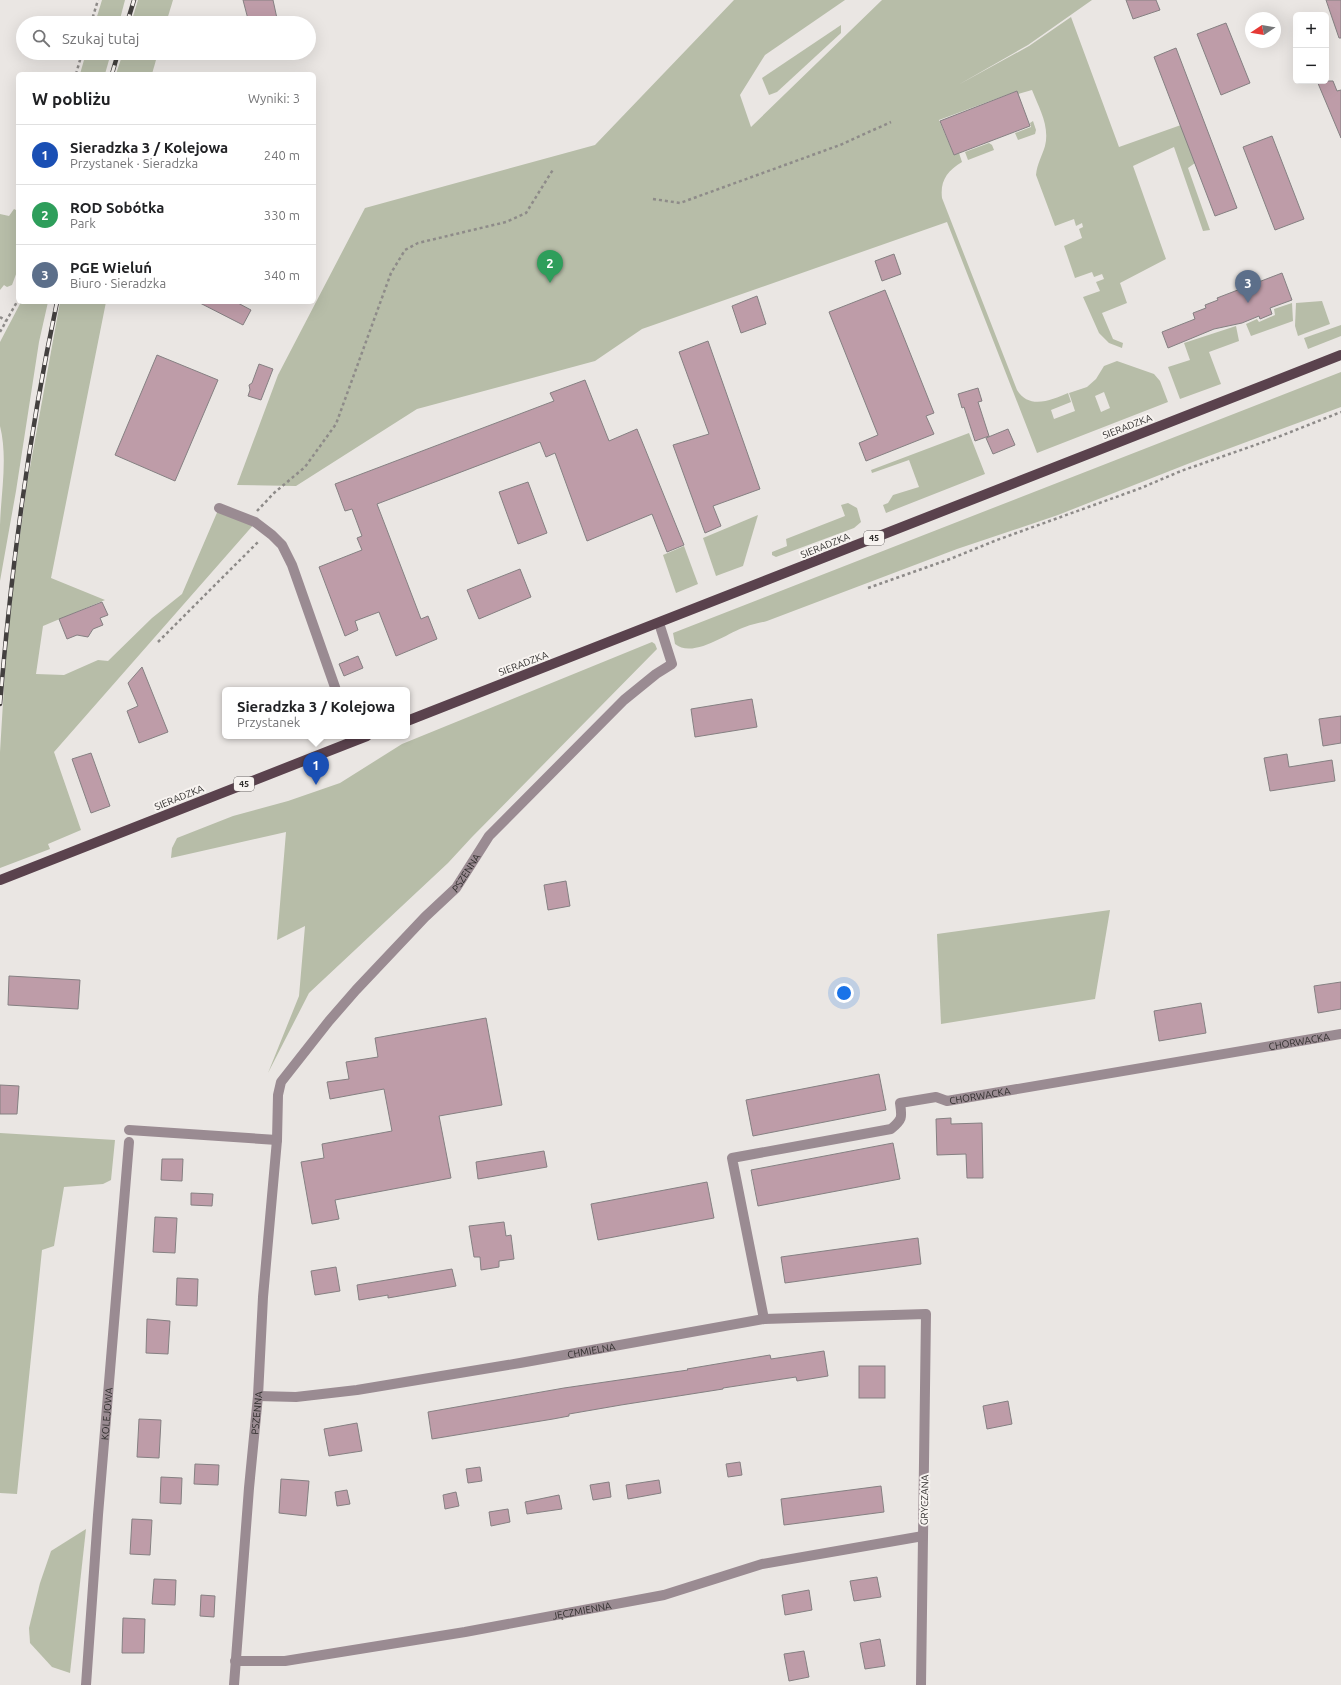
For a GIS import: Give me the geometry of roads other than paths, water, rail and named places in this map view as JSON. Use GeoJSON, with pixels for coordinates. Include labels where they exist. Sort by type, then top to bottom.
{"type":"FeatureCollection","features":[{"type":"Feature","properties":{"kind":"main road","name":"SIERADZKA"},"geometry":{"type":"LineString","coordinates":[[410,720],[1341,355]]}},
{"type":"Feature","properties":{"kind":"main road","name":"SIERADZKA"},"geometry":{"type":"LineString","coordinates":[[0,880],[352,739]]}},
{"type":"Feature","properties":{"kind":"street"},"geometry":{"type":"LineString","coordinates":[[219,508],[248,520],[268,531],[282,545],[292,565],[335,687]]}},
{"type":"Feature","properties":{"kind":"street","name":"PSZENNA"},"geometry":{"type":"LineString","coordinates":[[234,1685],[258,1396],[263,1296],[277,1140],[278,1095],[281,1082],[329,1021],[356,990],[425,917],[456,888],[489,836],[630,695],[656,674],[672,664],[659,623]]}},
{"type":"Feature","properties":{"kind":"street","name":"CHORWACKA"},"geometry":{"type":"LineString","coordinates":[[764,1319],[732,1158],[891,1129],[900,1122],[902,1115],[900,1103],[936,1097],[947,1101],[1341,1034]]}},
{"type":"Feature","properties":{"kind":"street"},"geometry":{"type":"LineString","coordinates":[[129,1130],[277,1140]]}},
{"type":"Feature","properties":{"kind":"street","name":"KOLEJOWA"},"geometry":{"type":"LineString","coordinates":[[86,1685],[128,1142]]}},
{"type":"Feature","properties":{"kind":"street","name":"CHMIELNA"},"geometry":{"type":"LineString","coordinates":[[258,1396],[296,1397],[357,1390],[520,1363],[764,1319],[926,1314]]}},
{"type":"Feature","properties":{"kind":"street","name":"GRYCZANA"},"geometry":{"type":"LineString","coordinates":[[921,1685],[926,1314]]}},
{"type":"Feature","properties":{"kind":"street","name":"JĘCZMIENNA"},"geometry":{"type":"LineString","coordinates":[[235,1661],[285,1660],[465,1632],[664,1595],[762,1564],[923,1536]]}},
{"type":"Feature","properties":{"kind":"railway"},"geometry":{"type":"LineString","coordinates":[[129,16],[134,0]]}},
{"type":"Feature","properties":{"kind":"railway"},"geometry":{"type":"LineString","coordinates":[[113,72],[116,60]]}},
{"type":"Feature","properties":{"kind":"railway"},"geometry":{"type":"LineString","coordinates":[[0,704],[4,653],[22,502],[38,402],[57,304]]}},
{"type":"Feature","properties":{"kind":"place","name":"ROD Sobótka"},"geometry":{"type":"Point","coordinates":[550,283]}},
{"type":"Feature","properties":{"kind":"place","name":"PGE Wieluń"},"geometry":{"type":"Point","coordinates":[1248,303]}},
{"type":"Feature","properties":{"kind":"place","name":"Sieradzka 3 / Kolejowa"},"geometry":{"type":"Point","coordinates":[316,785]}}]}
